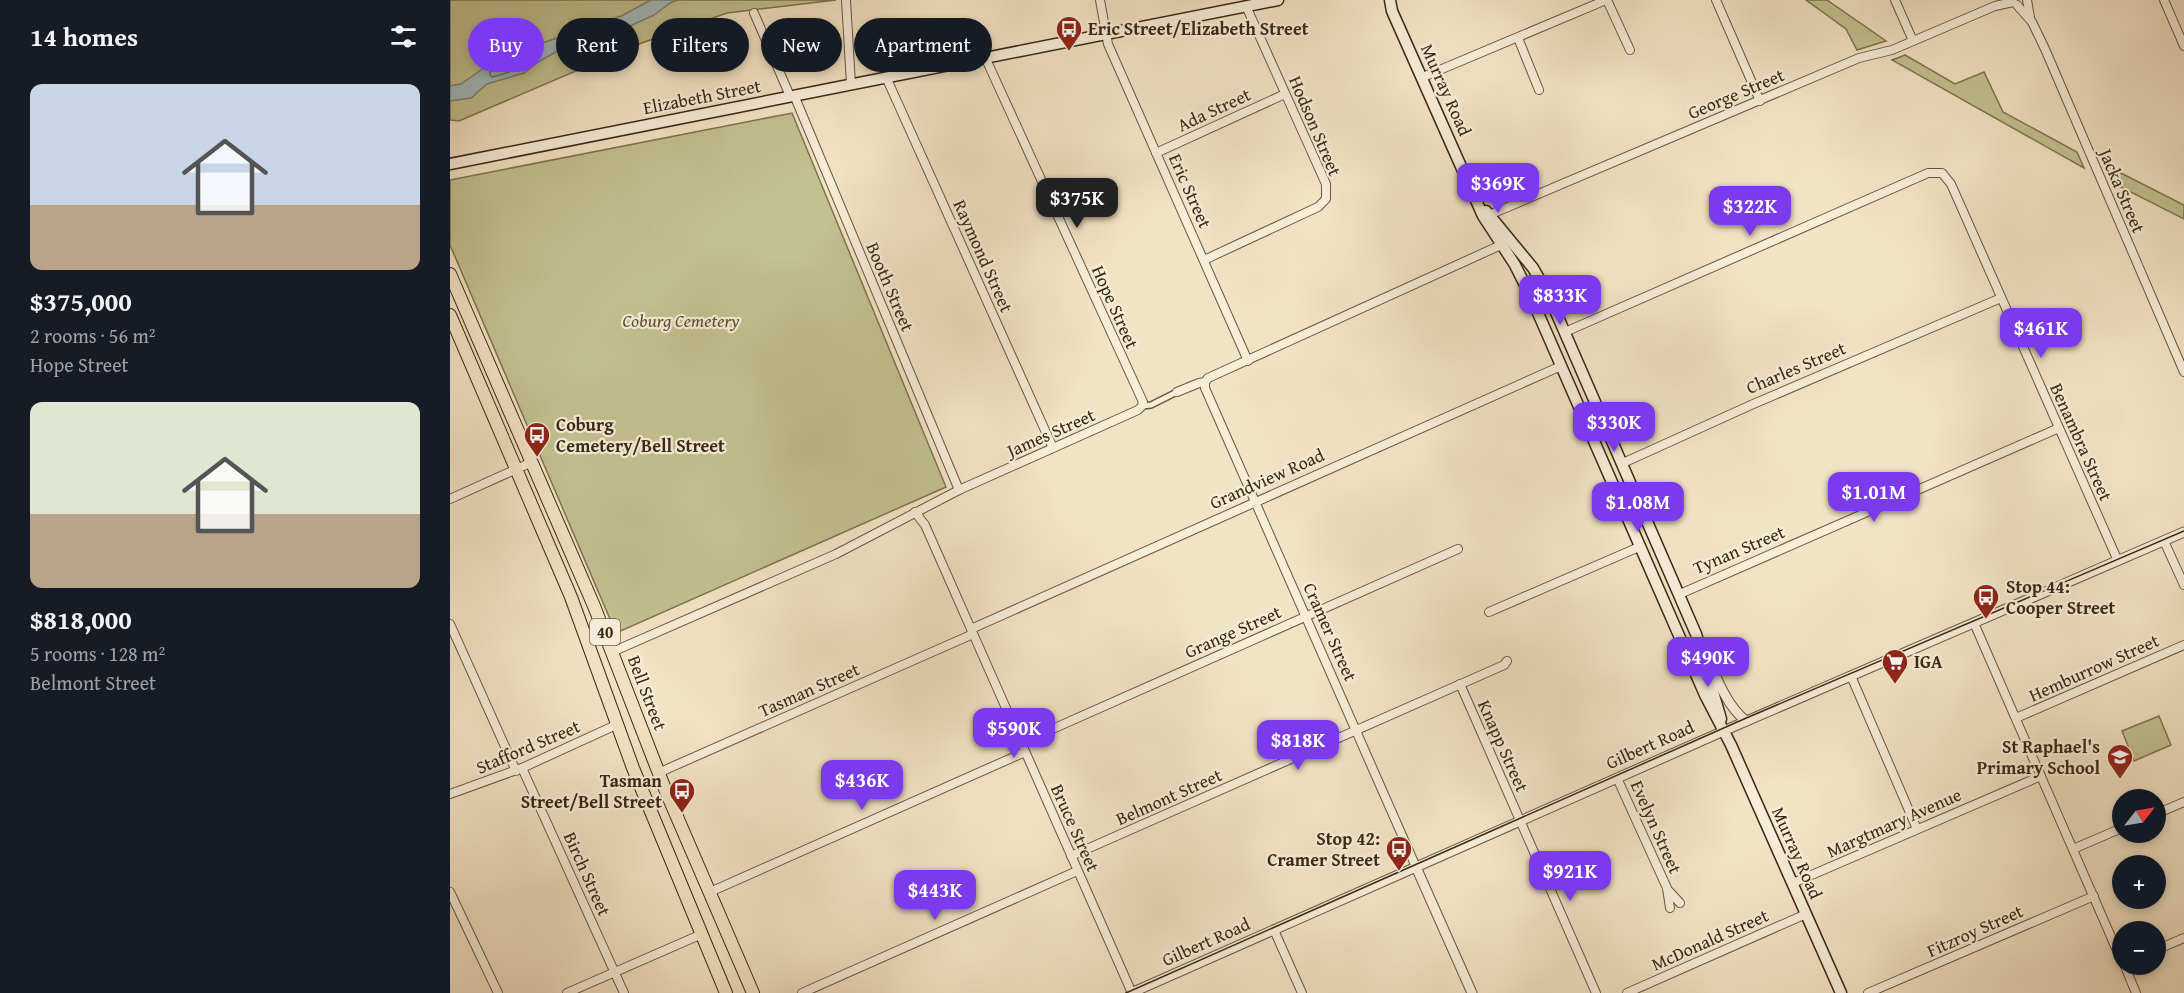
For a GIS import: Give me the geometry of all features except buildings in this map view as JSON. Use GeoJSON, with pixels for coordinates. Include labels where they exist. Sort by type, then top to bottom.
{"type":"FeatureCollection","features":[{"type":"Feature","properties":{"kind":"highway","name":"Bell Street"},"geometry":{"type":"LineString","coordinates":[[450,274],[532,462],[625,683],[658,773],[753,993]]}},
{"type":"Feature","properties":{"kind":"highway","name":"40"},"geometry":{"type":"LineString","coordinates":[[451,318],[571,597],[616,725],[726,993]]}},
{"type":"Feature","properties":{"kind":"highway"},"geometry":{"type":"LineString","coordinates":[[606,698],[625,683]]}},
{"type":"Feature","properties":{"kind":"main road","name":"Elizabeth Street"},"geometry":{"type":"LineString","coordinates":[[992,56],[1278,0]]}},
{"type":"Feature","properties":{"kind":"main road","name":"Murray Road"},"geometry":{"type":"LineString","coordinates":[[1390,0],[1392,11],[1483,216],[1524,281],[1550,338],[1639,547],[1705,695],[1724,729],[1841,993]]}},
{"type":"Feature","properties":{"kind":"main road","name":"Elizabeth Street"},"geometry":{"type":"LineString","coordinates":[[450,164],[911,72]]}},
{"type":"Feature","properties":{"kind":"main road","name":"Murray Road"},"geometry":{"type":"LineString","coordinates":[[1474,194],[1541,280],[1680,594],[1712,681],[1724,729]]}},
{"type":"Feature","properties":{"kind":"main road"},"geometry":{"type":"LineString","coordinates":[[1550,338],[1565,332]]}},
{"type":"Feature","properties":{"kind":"main road","name":"Grandview Road"},"geometry":{"type":"LineString","coordinates":[[1561,366],[1577,359]]}},
{"type":"Feature","properties":{"kind":"main road","name":"Charles Street"},"geometry":{"type":"LineString","coordinates":[[1606,470],[1623,463]]}},
{"type":"Feature","properties":{"kind":"main road"},"geometry":{"type":"LineString","coordinates":[[1639,547],[1656,540]]}},
{"type":"Feature","properties":{"kind":"main road","name":"Tynan Street"},"geometry":{"type":"LineString","coordinates":[[1663,600],[1680,594]]}},
{"type":"Feature","properties":{"kind":"street"},"geometry":{"type":"LineString","coordinates":[[846,0],[851,84]]}},
{"type":"Feature","properties":{"kind":"street","name":"Eric Street"},"geometry":{"type":"LineString","coordinates":[[1100,0],[1109,45],[1248,361]]}},
{"type":"Feature","properties":{"kind":"street"},"geometry":{"type":"LineString","coordinates":[[1423,77],[1607,0],[1630,50]]}},
{"type":"Feature","properties":{"kind":"street"},"geometry":{"type":"LineString","coordinates":[[1716,0],[1760,101]]}},
{"type":"Feature","properties":{"kind":"street"},"geometry":{"type":"LineString","coordinates":[[1895,0],[1913,41]]}},
{"type":"Feature","properties":{"kind":"street","name":"George Street"},"geometry":{"type":"LineString","coordinates":[[1489,215],[1859,58],[1913,41],[1999,3],[2023,4],[2027,0]]}},
{"type":"Feature","properties":{"kind":"street","name":"Jacka Street"},"geometry":{"type":"LineString","coordinates":[[2027,0],[2031,22]]}},
{"type":"Feature","properties":{"kind":"street"},"geometry":{"type":"LineString","coordinates":[[2164,0],[2184,46]]}},
{"type":"Feature","properties":{"kind":"street","name":"Jacka Street"},"geometry":{"type":"LineString","coordinates":[[2014,2],[2031,22],[2045,49],[2184,372]]}},
{"type":"Feature","properties":{"kind":"street","name":"Hodson Street"},"geometry":{"type":"LineString","coordinates":[[1204,260],[1318,207],[1326,199],[1326,184],[1246,6]]}},
{"type":"Feature","properties":{"kind":"street","name":"Booth Street"},"geometry":{"type":"LineString","coordinates":[[754,13],[792,96],[959,490]]}},
{"type":"Feature","properties":{"kind":"street"},"geometry":{"type":"LineString","coordinates":[[1518,38],[1539,90]]}},
{"type":"Feature","properties":{"kind":"street","name":"Hope Street"},"geometry":{"type":"LineString","coordinates":[[992,72],[1143,402],[1142,406]]}},
{"type":"Feature","properties":{"kind":"street","name":"Raymond Street"},"geometry":{"type":"LineString","coordinates":[[886,77],[1053,448]]}},
{"type":"Feature","properties":{"kind":"street","name":"Ada Street"},"geometry":{"type":"LineString","coordinates":[[1156,153],[1285,94]]}},
{"type":"Feature","properties":{"kind":"street","name":"Benambra Street"},"geometry":{"type":"LineString","coordinates":[[1565,332],[1928,173],[1942,173],[1951,184],[2118,561]]}},
{"type":"Feature","properties":{"kind":"street","name":"James Street"},"geometry":{"type":"LineString","coordinates":[[612,652],[836,554],[959,490],[1138,410],[1142,406],[1151,405],[1205,382],[1208,378],[1501,245]]}},
{"type":"Feature","properties":{"kind":"street","name":"Charles Street"},"geometry":{"type":"LineString","coordinates":[[1623,463],[1751,405],[2001,298]]}},
{"type":"Feature","properties":{"kind":"street"},"geometry":{"type":"LineString","coordinates":[[451,318],[467,313]]}},
{"type":"Feature","properties":{"kind":"street","name":"Grandview Road"},"geometry":{"type":"LineString","coordinates":[[972,631],[1254,502],[1561,366]]}},
{"type":"Feature","properties":{"kind":"street","name":"Cramer Street"},"geometry":{"type":"LineString","coordinates":[[1205,382],[1205,388],[1254,502],[1472,993]]}},
{"type":"Feature","properties":{"kind":"street","name":"Tynan Street"},"geometry":{"type":"LineString","coordinates":[[1680,594],[2059,428]]}},
{"type":"Feature","properties":{"kind":"street"},"geometry":{"type":"LineString","coordinates":[[450,499],[532,462]]}},
{"type":"Feature","properties":{"kind":"street","name":"Bruce Street"},"geometry":{"type":"LineString","coordinates":[[915,512],[925,525],[1132,993]]}},
{"type":"Feature","properties":{"kind":"street","name":"Gilbert Road"},"geometry":{"type":"LineString","coordinates":[[1132,993],[1724,729],[2184,532]]}},
{"type":"Feature","properties":{"kind":"street"},"geometry":{"type":"LineString","coordinates":[[2164,541],[2184,585]]}},
{"type":"Feature","properties":{"kind":"street"},"geometry":{"type":"LineString","coordinates":[[1489,612],[1639,547]]}},
{"type":"Feature","properties":{"kind":"street","name":"Grange Street"},"geometry":{"type":"LineString","coordinates":[[1020,743],[1458,549]]}},
{"type":"Feature","properties":{"kind":"street"},"geometry":{"type":"LineString","coordinates":[[1974,622],[2112,938]]}},
{"type":"Feature","properties":{"kind":"street","name":"Birch Street"},"geometry":{"type":"LineString","coordinates":[[450,624],[624,993]]}},
{"type":"Feature","properties":{"kind":"street","name":"Tasman Street"},"geometry":{"type":"LineString","coordinates":[[658,773],[972,631]]}},
{"type":"Feature","properties":{"kind":"street"},"geometry":{"type":"LineString","coordinates":[[1696,634],[1731,704],[1746,721]]}},
{"type":"Feature","properties":{"kind":"street","name":"Hemburrow Street"},"geometry":{"type":"LineString","coordinates":[[2016,718],[2184,645]]}},
{"type":"Feature","properties":{"kind":"street","name":"Belmont Street"},"geometry":{"type":"LineString","coordinates":[[1071,856],[1504,665],[1507,661]]}},
{"type":"Feature","properties":{"kind":"street"},"geometry":{"type":"LineString","coordinates":[[1851,676],[1917,829]]}},
{"type":"Feature","properties":{"kind":"street","name":"Knapp Street"},"geometry":{"type":"LineString","coordinates":[[1460,684],[1596,993]]}},
{"type":"Feature","properties":{"kind":"street","name":"Stafford Street"},"geometry":{"type":"LineString","coordinates":[[450,794],[519,769],[616,725]]}},
{"type":"Feature","properties":{"kind":"street"},"geometry":{"type":"LineString","coordinates":[[710,892],[1025,753]]}},
{"type":"Feature","properties":{"kind":"street","name":"Margtmary Avenue"},"geometry":{"type":"LineString","coordinates":[[1792,884],[2041,776]]}},
{"type":"Feature","properties":{"kind":"street","name":"Evelyn Street"},"geometry":{"type":"LineString","coordinates":[[1617,778],[1666,888],[1670,908]]}},
{"type":"Feature","properties":{"kind":"street"},"geometry":{"type":"LineString","coordinates":[[2166,810],[2184,802]]}},
{"type":"Feature","properties":{"kind":"street"},"geometry":{"type":"LineString","coordinates":[[2073,849],[2112,832]]}},
{"type":"Feature","properties":{"kind":"street"},"geometry":{"type":"LineString","coordinates":[[802,993],[1077,871]]}},
{"type":"Feature","properties":{"kind":"street","name":"Evelyn Street"},"geometry":{"type":"LineString","coordinates":[[1666,888],[1680,903]]}},
{"type":"Feature","properties":{"kind":"street"},"geometry":{"type":"LineString","coordinates":[[450,892],[457,916],[498,993]]}},
{"type":"Feature","properties":{"kind":"street","name":"Fitzroy Street"},"geometry":{"type":"LineString","coordinates":[[1868,993],[2094,896]]}},
{"type":"Feature","properties":{"kind":"street","name":"McDonald Street"},"geometry":{"type":"LineString","coordinates":[[1627,993],[1806,914]]}},
{"type":"Feature","properties":{"kind":"street"},"geometry":{"type":"LineString","coordinates":[[1274,930],[1302,993]]}},
{"type":"Feature","properties":{"kind":"street"},"geometry":{"type":"LineString","coordinates":[[567,993],[702,934]]}},
{"type":"Feature","properties":{"kind":"street"},"geometry":{"type":"LineString","coordinates":[[2166,946],[2184,938]]}},
{"type":"Feature","properties":{"kind":"street"},"geometry":{"type":"LineString","coordinates":[[2128,975],[2136,993]]}},
{"type":"Feature","properties":{"kind":"green space"},"geometry":{"type":"Polygon","coordinates":[[[450,0],[836,0],[727,13],[713,18],[651,18],[651,40],[639,44],[639,18],[556,18],[556,72],[574,72],[459,121],[450,120],[450,0]]]}},
{"type":"Feature","properties":{"kind":"green space"},"geometry":{"type":"Polygon","coordinates":[[[1806,0],[1827,0],[1886,41],[1857,50],[1846,29],[1806,0]]]}},
{"type":"Feature","properties":{"kind":"green space"},"geometry":{"type":"Polygon","coordinates":[[[1905,55],[1955,84],[1984,72],[2003,112],[2077,152],[2084,168],[1892,60],[1905,55]]]}},
{"type":"Feature","properties":{"kind":"green space","name":"Coburg Cemetery"},"geometry":{"type":"Polygon","coordinates":[[[792,113],[946,487],[616,633],[450,245],[450,180],[792,113]]]}},
{"type":"Feature","properties":{"kind":"green space"},"geometry":{"type":"Polygon","coordinates":[[[2105,165],[2184,205],[2184,219],[2111,182],[2105,165]]]}},
{"type":"Feature","properties":{"kind":"green space"},"geometry":{"type":"Polygon","coordinates":[[[2159,716],[2171,745],[2134,761],[2122,731],[2159,716]]]}},
{"type":"Feature","properties":{"kind":"water"},"geometry":{"type":"Polygon","coordinates":[[[651,0],[678,0],[639,22],[639,18],[615,18],[651,0]]]}},
{"type":"Feature","properties":{"kind":"water"},"geometry":{"type":"Polygon","coordinates":[[[556,38],[556,52],[544,59],[544,42],[556,38]]]}},
{"type":"Feature","properties":{"kind":"water"},"geometry":{"type":"Polygon","coordinates":[[[478,72],[525,72],[487,84],[471,98],[450,101],[450,86],[461,84],[478,72]]]}},
{"type":"Feature","properties":{"kind":"tram line"},"geometry":{"type":"LineString","coordinates":[[1126,993],[1744,719],[2184,531]]}},
{"type":"Feature","properties":{"kind":"place","name":"Eric Street/Elizabeth Street"},"geometry":{"type":"Point","coordinates":[1069,52]}},
{"type":"Feature","properties":{"kind":"place","name":"Coburg Cemetery/Bell Street"},"geometry":{"type":"Point","coordinates":[537,458]}},
{"type":"Feature","properties":{"kind":"place","name":"Stop 44: Cooper Street"},"geometry":{"type":"Point","coordinates":[1986,620]}},
{"type":"Feature","properties":{"kind":"place","name":"IGA"},"geometry":{"type":"Point","coordinates":[1895,685]}},
{"type":"Feature","properties":{"kind":"place","name":"St Raphael's Primary School"},"geometry":{"type":"Point","coordinates":[2120,780]}},
{"type":"Feature","properties":{"kind":"place","name":"Tasman Street/Bell Street"},"geometry":{"type":"Point","coordinates":[682,814]}},
{"type":"Feature","properties":{"kind":"place","name":"Stop 42: Cramer Street"},"geometry":{"type":"Point","coordinates":[1399,872]}}]}
